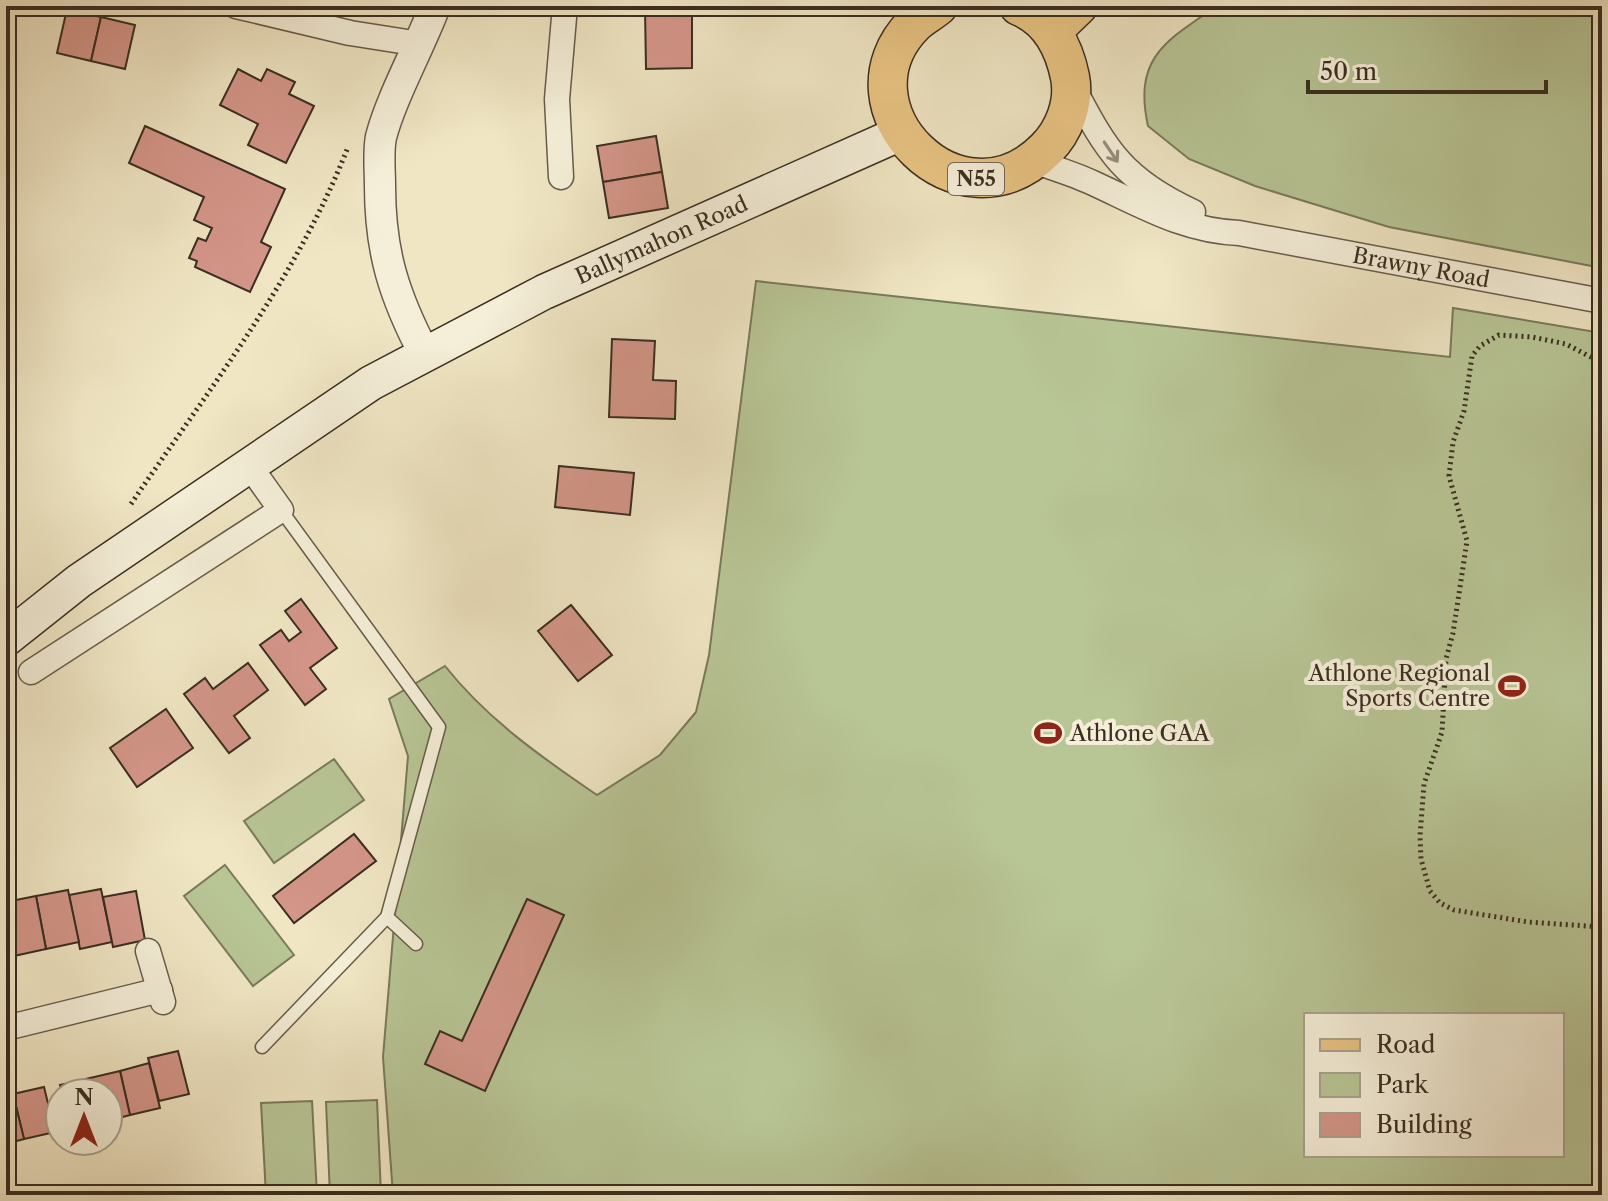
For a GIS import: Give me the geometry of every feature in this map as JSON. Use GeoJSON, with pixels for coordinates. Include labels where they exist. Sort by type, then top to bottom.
{"type":"FeatureCollection","features":[{"type":"Feature","properties":{"kind":"main road","name":"N55"},"geometry":{"type":"LineString","coordinates":[[914,12],[889,76],[890,105],[901,133],[920,156],[946,172],[976,179],[1006,175],[1034,161],[1055,140],[1068,114],[1072,85],[1066,57],[1065,18],[1019,6]]}},
{"type":"Feature","properties":{"kind":"main road","name":"Ballymahon Road"},"geometry":{"type":"LineString","coordinates":[[6,639],[79,581],[371,383],[544,292],[901,133]]}},
{"type":"Feature","properties":{"kind":"street"},"geometry":{"type":"LineString","coordinates":[[236,6],[350,33],[420,44]]}},
{"type":"Feature","properties":{"kind":"street"},"geometry":{"type":"LineString","coordinates":[[425,355],[400,308],[380,233],[381,138],[435,6]]}},
{"type":"Feature","properties":{"kind":"street"},"geometry":{"type":"LineString","coordinates":[[561,177],[557,99],[565,6]]}},
{"type":"Feature","properties":{"kind":"street","name":"Brawny Road"},"geometry":{"type":"LineString","coordinates":[[1072,85],[1106,145],[1125,170],[1164,198],[1239,233]]}},
{"type":"Feature","properties":{"kind":"street","name":"Brawny Road"},"geometry":{"type":"LineString","coordinates":[[1034,161],[1090,181],[1174,221],[1210,232],[1239,233],[1602,301]]}},
{"type":"Feature","properties":{"kind":"street"},"geometry":{"type":"LineString","coordinates":[[31,672],[281,510],[249,465]]}},
{"type":"Feature","properties":{"kind":"street"},"geometry":{"type":"LineString","coordinates":[[6,1028],[161,996],[148,951]]}},
{"type":"Feature","properties":{"kind":"lane"},"geometry":{"type":"LineString","coordinates":[[262,1047],[387,917],[439,727],[281,510]]}},
{"type":"Feature","properties":{"kind":"lane"},"geometry":{"type":"LineString","coordinates":[[387,917],[416,944]]}},
{"type":"Feature","properties":{"kind":"path"},"geometry":{"type":"LineString","coordinates":[[130,505],[251,333],[331,190],[352,135]]}},
{"type":"Feature","properties":{"kind":"path"},"geometry":{"type":"LineString","coordinates":[[1602,363],[1566,344],[1532,337],[1499,335],[1472,356],[1464,411],[1453,442],[1449,476],[1467,541],[1446,659],[1442,732],[1424,784],[1420,836],[1421,859],[1430,891],[1440,903],[1454,910],[1528,922],[1602,927]]}},
{"type":"Feature","properties":{"kind":"green space"},"geometry":{"type":"Polygon","coordinates":[[[1217,6],[1568,6],[1602,21],[1602,268],[1389,227],[1255,186],[1189,159],[1148,126],[1145,83],[1158,53],[1169,41],[1217,6]]]}},
{"type":"Feature","properties":{"kind":"green space","name":"Athlone GAA"},"geometry":{"type":"Polygon","coordinates":[[[756,281],[1450,357],[1453,308],[1602,333],[1602,1195],[393,1195],[383,1057],[408,756],[389,699],[445,666],[497,720],[597,795],[660,755],[696,712],[709,655],[756,281]]]}},
{"type":"Feature","properties":{"kind":"green space"},"geometry":{"type":"Polygon","coordinates":[[[334,759],[364,800],[274,863],[244,821],[334,759]]]}},
{"type":"Feature","properties":{"kind":"green space"},"geometry":{"type":"Polygon","coordinates":[[[225,865],[294,955],[253,986],[184,896],[225,865]]]}},
{"type":"Feature","properties":{"kind":"green space"},"geometry":{"type":"Polygon","coordinates":[[[377,1100],[381,1195],[330,1195],[326,1102],[377,1100]]]}},
{"type":"Feature","properties":{"kind":"green space"},"geometry":{"type":"Polygon","coordinates":[[[312,1101],[317,1195],[266,1195],[261,1103],[312,1101]]]}},
{"type":"Feature","properties":{"kind":"building"},"geometry":{"type":"Polygon","coordinates":[[[6,6],[16,6],[8,45],[6,44],[6,6]]]}},
{"type":"Feature","properties":{"kind":"building"},"geometry":{"type":"Polygon","coordinates":[[[692,6],[692,8],[645,8],[692,6]]]}},
{"type":"Feature","properties":{"kind":"building"},"geometry":{"type":"Polygon","coordinates":[[[645,8],[692,8],[692,68],[646,69],[645,8]]]}},
{"type":"Feature","properties":{"kind":"building"},"geometry":{"type":"Polygon","coordinates":[[[67,9],[101,17],[91,61],[57,53],[67,9]]]}},
{"type":"Feature","properties":{"kind":"building"},"geometry":{"type":"Polygon","coordinates":[[[101,17],[135,25],[125,69],[91,61],[101,17]]]}},
{"type":"Feature","properties":{"kind":"building"},"geometry":{"type":"Polygon","coordinates":[[[238,69],[261,81],[267,69],[295,82],[289,94],[314,106],[286,163],[248,145],[258,124],[220,105],[238,69]]]}},
{"type":"Feature","properties":{"kind":"building"},"geometry":{"type":"Polygon","coordinates":[[[145,126],[285,189],[261,242],[271,247],[250,292],[195,267],[197,261],[189,258],[198,238],[206,241],[212,228],[194,220],[204,197],[129,163],[145,126]]]}},
{"type":"Feature","properties":{"kind":"building"},"geometry":{"type":"Polygon","coordinates":[[[656,136],[662,172],[603,182],[597,146],[656,136]]]}},
{"type":"Feature","properties":{"kind":"building"},"geometry":{"type":"Polygon","coordinates":[[[662,172],[668,208],[609,218],[603,182],[662,172]]]}},
{"type":"Feature","properties":{"kind":"building"},"geometry":{"type":"Polygon","coordinates":[[[612,339],[655,341],[653,380],[676,381],[675,419],[609,417],[612,339]]]}},
{"type":"Feature","properties":{"kind":"building"},"geometry":{"type":"Polygon","coordinates":[[[559,466],[634,473],[630,515],[555,507],[559,466]]]}},
{"type":"Feature","properties":{"kind":"building"},"geometry":{"type":"Polygon","coordinates":[[[301,599],[337,648],[310,668],[326,689],[305,705],[260,645],[281,630],[289,641],[301,632],[285,611],[301,599]]]}},
{"type":"Feature","properties":{"kind":"building"},"geometry":{"type":"Polygon","coordinates":[[[571,605],[612,655],[578,681],[538,631],[571,605]]]}},
{"type":"Feature","properties":{"kind":"building"},"geometry":{"type":"Polygon","coordinates":[[[248,663],[268,690],[234,716],[250,738],[229,753],[184,694],[205,678],[213,689],[248,663]]]}},
{"type":"Feature","properties":{"kind":"building"},"geometry":{"type":"Polygon","coordinates":[[[166,709],[193,748],[137,787],[110,748],[166,709]]]}},
{"type":"Feature","properties":{"kind":"building"},"geometry":{"type":"Polygon","coordinates":[[[354,834],[376,861],[294,923],[273,896],[354,834]]]}},
{"type":"Feature","properties":{"kind":"building"},"geometry":{"type":"Polygon","coordinates":[[[101,889],[112,942],[80,949],[69,895],[101,889]]]}},
{"type":"Feature","properties":{"kind":"building"},"geometry":{"type":"Polygon","coordinates":[[[68,890],[79,942],[46,949],[36,896],[68,890]]]}},
{"type":"Feature","properties":{"kind":"building"},"geometry":{"type":"Polygon","coordinates":[[[136,891],[145,940],[113,947],[103,897],[136,891]]]}},
{"type":"Feature","properties":{"kind":"building"},"geometry":{"type":"Polygon","coordinates":[[[36,896],[46,949],[14,956],[6,902],[36,896]]]}},
{"type":"Feature","properties":{"kind":"building"},"geometry":{"type":"Polygon","coordinates":[[[527,899],[564,915],[485,1091],[425,1064],[440,1031],[462,1041],[527,899]]]}},
{"type":"Feature","properties":{"kind":"building"},"geometry":{"type":"Polygon","coordinates":[[[178,1051],[189,1094],[159,1101],[148,1058],[178,1051]]]}},
{"type":"Feature","properties":{"kind":"building"},"geometry":{"type":"Polygon","coordinates":[[[149,1063],[160,1108],[130,1115],[124,1077],[120,1071],[149,1063]]]}},
{"type":"Feature","properties":{"kind":"building"},"geometry":{"type":"Polygon","coordinates":[[[120,1071],[121,1077],[94,1077],[120,1071]]]}},
{"type":"Feature","properties":{"kind":"building"},"geometry":{"type":"Polygon","coordinates":[[[44,1087],[44,1134],[24,1139],[13,1094],[44,1087]]]}},
{"type":"Feature","properties":{"kind":"building"},"geometry":{"type":"Polygon","coordinates":[[[124,1089],[130,1115],[124,1117],[124,1089]]]}},
{"type":"Feature","properties":{"kind":"building"},"geometry":{"type":"Polygon","coordinates":[[[13,1094],[24,1139],[6,1144],[6,1096],[13,1094]]]}},
{"type":"Feature","properties":{"kind":"building"},"geometry":{"type":"Polygon","coordinates":[[[191,1188],[193,1195],[160,1195],[191,1188]]]}},
{"type":"Feature","properties":{"kind":"place","name":"Athlone Regional Sports Centre"},"geometry":{"type":"Point","coordinates":[1512,686]}},
{"type":"Feature","properties":{"kind":"place","name":"Athlone GAA"},"geometry":{"type":"Point","coordinates":[1048,733]}}]}
